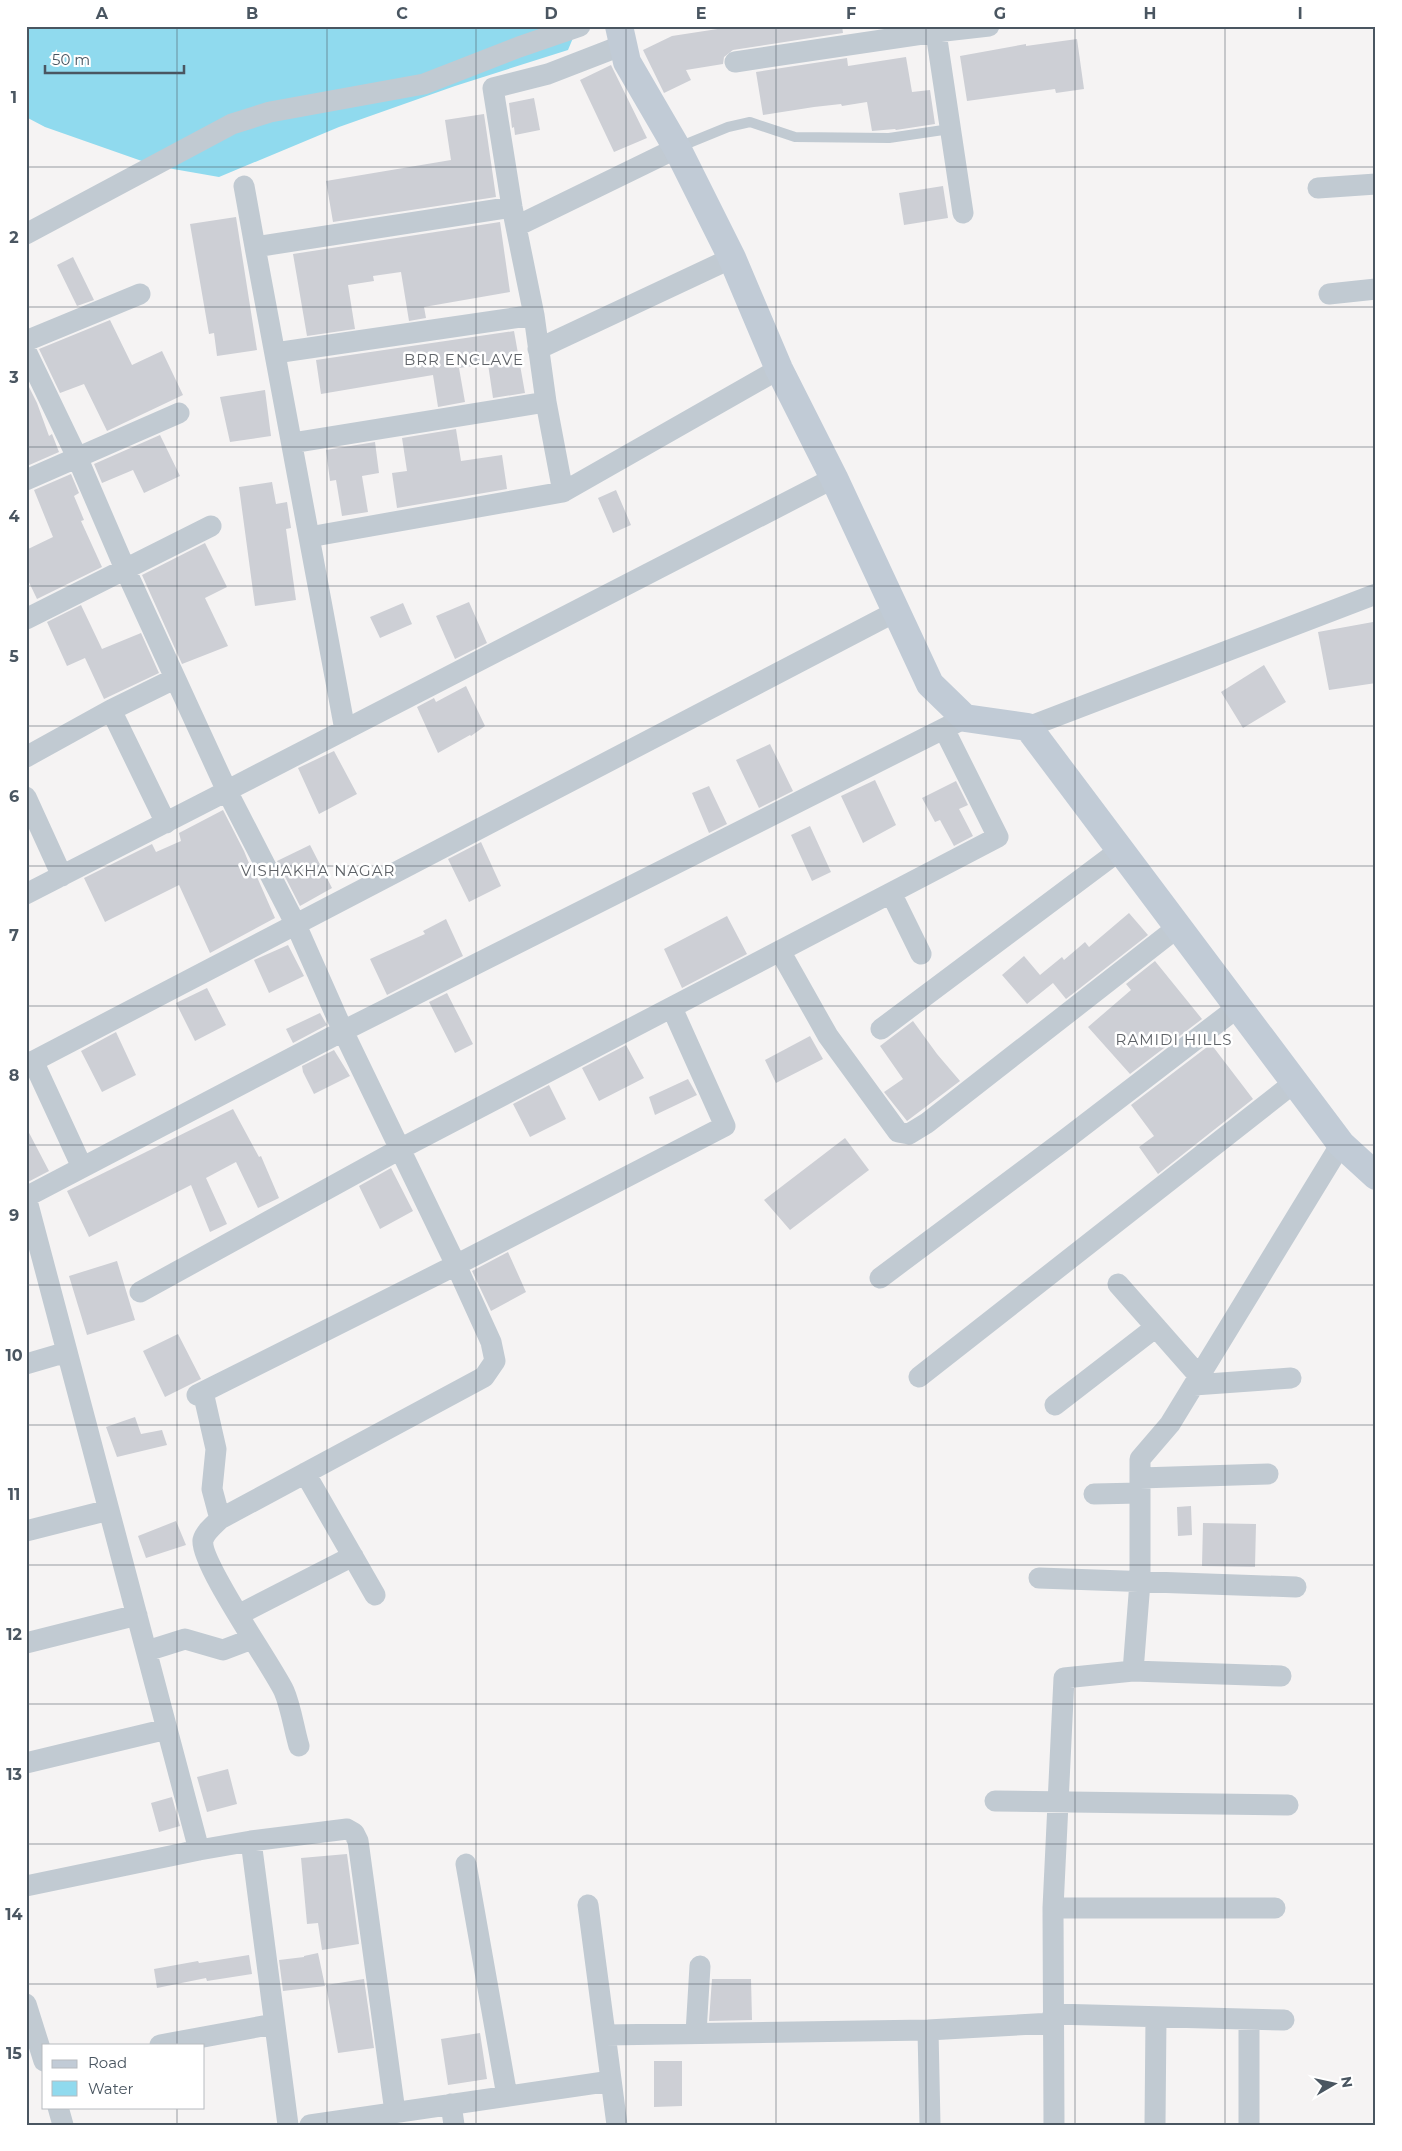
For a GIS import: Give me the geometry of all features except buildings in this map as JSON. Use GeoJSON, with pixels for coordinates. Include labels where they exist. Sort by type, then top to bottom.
{"type":"FeatureCollection","features":[{"type":"Feature","properties":{"kind":"street"},"geometry":{"type":"LineString","coordinates":[[26,234],[232,124],[270,112],[424,84],[519,47],[580,26]]}},
{"type":"Feature","properties":{"kind":"street"},"geometry":{"type":"LineString","coordinates":[[735,62],[936,29],[989,26]]}},
{"type":"Feature","properties":{"kind":"street"},"geometry":{"type":"LineString","coordinates":[[936,29],[963,213]]}},
{"type":"Feature","properties":{"kind":"street"},"geometry":{"type":"LineString","coordinates":[[140,1292],[400,1149],[998,837],[955,724],[930,684],[898,611],[779,369],[732,258],[677,148],[628,62],[621,35],[548,74],[493,88],[514,216],[534,314],[546,402],[563,492]]}},
{"type":"Feature","properties":{"kind":"street"},"geometry":{"type":"LineString","coordinates":[[255,247],[514,216],[677,148]]}},
{"type":"Feature","properties":{"kind":"street"},"geometry":{"type":"LineString","coordinates":[[1318,188],[1376,184]]}},
{"type":"Feature","properties":{"kind":"street"},"geometry":{"type":"LineString","coordinates":[[244,186],[345,730]]}},
{"type":"Feature","properties":{"kind":"street"},"geometry":{"type":"LineString","coordinates":[[538,349],[732,258]]}},
{"type":"Feature","properties":{"kind":"street"},"geometry":{"type":"LineString","coordinates":[[1329,294],[1376,289]]}},
{"type":"Feature","properties":{"kind":"street"},"geometry":{"type":"LineString","coordinates":[[26,341],[140,294]]}},
{"type":"Feature","properties":{"kind":"street"},"geometry":{"type":"LineString","coordinates":[[275,353],[534,314]]}},
{"type":"Feature","properties":{"kind":"street"},"geometry":{"type":"LineString","coordinates":[[26,350],[77,457],[174,679],[227,791],[296,925],[344,1031],[456,1265],[491,1342],[495,1361],[484,1377],[220,1519],[203,1539],[205,1554],[238,1615],[284,1692],[298,1746]]}},
{"type":"Feature","properties":{"kind":"street"},"geometry":{"type":"LineString","coordinates":[[309,537],[563,492],[779,369]]}},
{"type":"Feature","properties":{"kind":"street"},"geometry":{"type":"LineString","coordinates":[[292,442],[546,402]]}},
{"type":"Feature","properties":{"kind":"street"},"geometry":{"type":"LineString","coordinates":[[26,480],[178,413]]}},
{"type":"Feature","properties":{"kind":"street"},"geometry":{"type":"LineString","coordinates":[[26,894],[834,478]]}},
{"type":"Feature","properties":{"kind":"street"},"geometry":{"type":"LineString","coordinates":[[26,619],[126,571],[211,526]]}},
{"type":"Feature","properties":{"kind":"street"},"geometry":{"type":"LineString","coordinates":[[200,1850],[26,1197],[344,1031],[955,724],[1028,727],[1376,594]]}},
{"type":"Feature","properties":{"kind":"street"},"geometry":{"type":"LineString","coordinates":[[82,1167],[30,1063],[898,611]]}},
{"type":"Feature","properties":{"kind":"street"},"geometry":{"type":"LineString","coordinates":[[26,757],[111,710],[174,679]]}},
{"type":"Feature","properties":{"kind":"street"},"geometry":{"type":"LineString","coordinates":[[111,710],[166,823]]}},
{"type":"Feature","properties":{"kind":"street"},"geometry":{"type":"LineString","coordinates":[[1028,727],[1341,1144],[1374,1171]]}},
{"type":"Feature","properties":{"kind":"street"},"geometry":{"type":"LineString","coordinates":[[26,797],[62,876]]}},
{"type":"Feature","properties":{"kind":"street"},"geometry":{"type":"LineString","coordinates":[[880,1029],[1120,850]]}},
{"type":"Feature","properties":{"kind":"street"},"geometry":{"type":"LineString","coordinates":[[891,893],[921,954]]}},
{"type":"Feature","properties":{"kind":"street"},"geometry":{"type":"LineString","coordinates":[[780,951],[828,1036],[898,1132],[909,1134],[927,1123],[1178,927]]}},
{"type":"Feature","properties":{"kind":"street"},"geometry":{"type":"LineString","coordinates":[[880,1278],[1238,1007]]}},
{"type":"Feature","properties":{"kind":"street"},"geometry":{"type":"LineString","coordinates":[[220,1519],[212,1489],[216,1448],[200,1393],[456,1265],[725,1126],[672,1008]]}},
{"type":"Feature","properties":{"kind":"street"},"geometry":{"type":"LineString","coordinates":[[919,1377],[1294,1082]]}},
{"type":"Feature","properties":{"kind":"street"},"geometry":{"type":"LineString","coordinates":[[1133,1671],[1140,1582],[1140,1459],[1170,1424],[1341,1144]]}},
{"type":"Feature","properties":{"kind":"street"},"geometry":{"type":"LineString","coordinates":[[1118,1284],[1156,1327],[1197,1380]]}},
{"type":"Feature","properties":{"kind":"street"},"geometry":{"type":"LineString","coordinates":[[1055,1405],[1156,1327]]}},
{"type":"Feature","properties":{"kind":"street"},"geometry":{"type":"LineString","coordinates":[[26,1364],[67,1352]]}},
{"type":"Feature","properties":{"kind":"street"},"geometry":{"type":"LineString","coordinates":[[1197,1380],[1291,1378]]}},
{"type":"Feature","properties":{"kind":"street"},"geometry":{"type":"LineString","coordinates":[[305,1473],[376,1595]]}},
{"type":"Feature","properties":{"kind":"street"},"geometry":{"type":"LineString","coordinates":[[1094,1494],[1140,1485],[1268,1474]]}},
{"type":"Feature","properties":{"kind":"street"},"geometry":{"type":"LineString","coordinates":[[26,1531],[109,1510]]}},
{"type":"Feature","properties":{"kind":"street"},"geometry":{"type":"LineString","coordinates":[[238,1615],[353,1556]]}},
{"type":"Feature","properties":{"kind":"street"},"geometry":{"type":"LineString","coordinates":[[1039,1578],[1296,1587]]}},
{"type":"Feature","properties":{"kind":"street"},"geometry":{"type":"LineString","coordinates":[[26,1643],[137,1615]]}},
{"type":"Feature","properties":{"kind":"street"},"geometry":{"type":"LineString","coordinates":[[147,1650],[185,1639],[223,1650],[252,1639]]}},
{"type":"Feature","properties":{"kind":"street"},"geometry":{"type":"LineString","coordinates":[[1054,2125],[1053,1908],[1064,1678],[1133,1671],[1282,1676]]}},
{"type":"Feature","properties":{"kind":"street"},"geometry":{"type":"LineString","coordinates":[[26,1763],[167,1729]]}},
{"type":"Feature","properties":{"kind":"street"},"geometry":{"type":"LineString","coordinates":[[995,1801],[1288,1805]]}},
{"type":"Feature","properties":{"kind":"street"},"geometry":{"type":"LineString","coordinates":[[26,1886],[251,1841],[347,1829],[354,1833],[358,1840],[395,2112]]}},
{"type":"Feature","properties":{"kind":"street"},"geometry":{"type":"LineString","coordinates":[[251,1841],[288,2125]]}},
{"type":"Feature","properties":{"kind":"street"},"geometry":{"type":"LineString","coordinates":[[466,1864],[507,2096]]}},
{"type":"Feature","properties":{"kind":"street"},"geometry":{"type":"LineString","coordinates":[[588,1905],[617,2125]]}},
{"type":"Feature","properties":{"kind":"street"},"geometry":{"type":"LineString","coordinates":[[1053,1908],[1275,1908]]}},
{"type":"Feature","properties":{"kind":"street"},"geometry":{"type":"LineString","coordinates":[[696,2033],[700,1966]]}},
{"type":"Feature","properties":{"kind":"street"},"geometry":{"type":"LineString","coordinates":[[26,2004],[42,2055]]}},
{"type":"Feature","properties":{"kind":"street"},"geometry":{"type":"LineString","coordinates":[[606,2035],[928,2030],[1053,2018],[1156,2017],[1284,2020]]}},
{"type":"Feature","properties":{"kind":"street"},"geometry":{"type":"LineString","coordinates":[[1155,2125],[1156,2017]]}},
{"type":"Feature","properties":{"kind":"street"},"geometry":{"type":"LineString","coordinates":[[1248,2020],[1249,2125]]}},
{"type":"Feature","properties":{"kind":"street"},"geometry":{"type":"LineString","coordinates":[[165,2044],[274,2024]]}},
{"type":"Feature","properties":{"kind":"street"},"geometry":{"type":"LineString","coordinates":[[928,2030],[930,2125]]}},
{"type":"Feature","properties":{"kind":"street"},"geometry":{"type":"LineString","coordinates":[[310,2125],[395,2112],[452,2114],[507,2096],[611,2081]]}},
{"type":"Feature","properties":{"kind":"street"},"geometry":{"type":"LineString","coordinates":[[58,2108],[63,2125]]}},
{"type":"Feature","properties":{"kind":"lane"},"geometry":{"type":"LineString","coordinates":[[677,148],[728,127],[750,122],[794,137],[889,138],[950,130]]}},
{"type":"Feature","properties":{"kind":"water"},"geometry":{"type":"Polygon","coordinates":[[[26,26],[578,26],[568,50],[455,86],[339,127],[219,177],[156,166],[45,127],[26,117],[26,26]]]}},
{"type":"Feature","properties":{"kind":"district","name":"BRR ENCLAVE"},"geometry":{"type":"Point","coordinates":[464,359]}},
{"type":"Feature","properties":{"kind":"district","name":"VISHAKHA NAGAR"},"geometry":{"type":"Point","coordinates":[318,870]}},
{"type":"Feature","properties":{"kind":"district","name":"RAMIDI HILLS"},"geometry":{"type":"Point","coordinates":[1174,1039]}}]}
